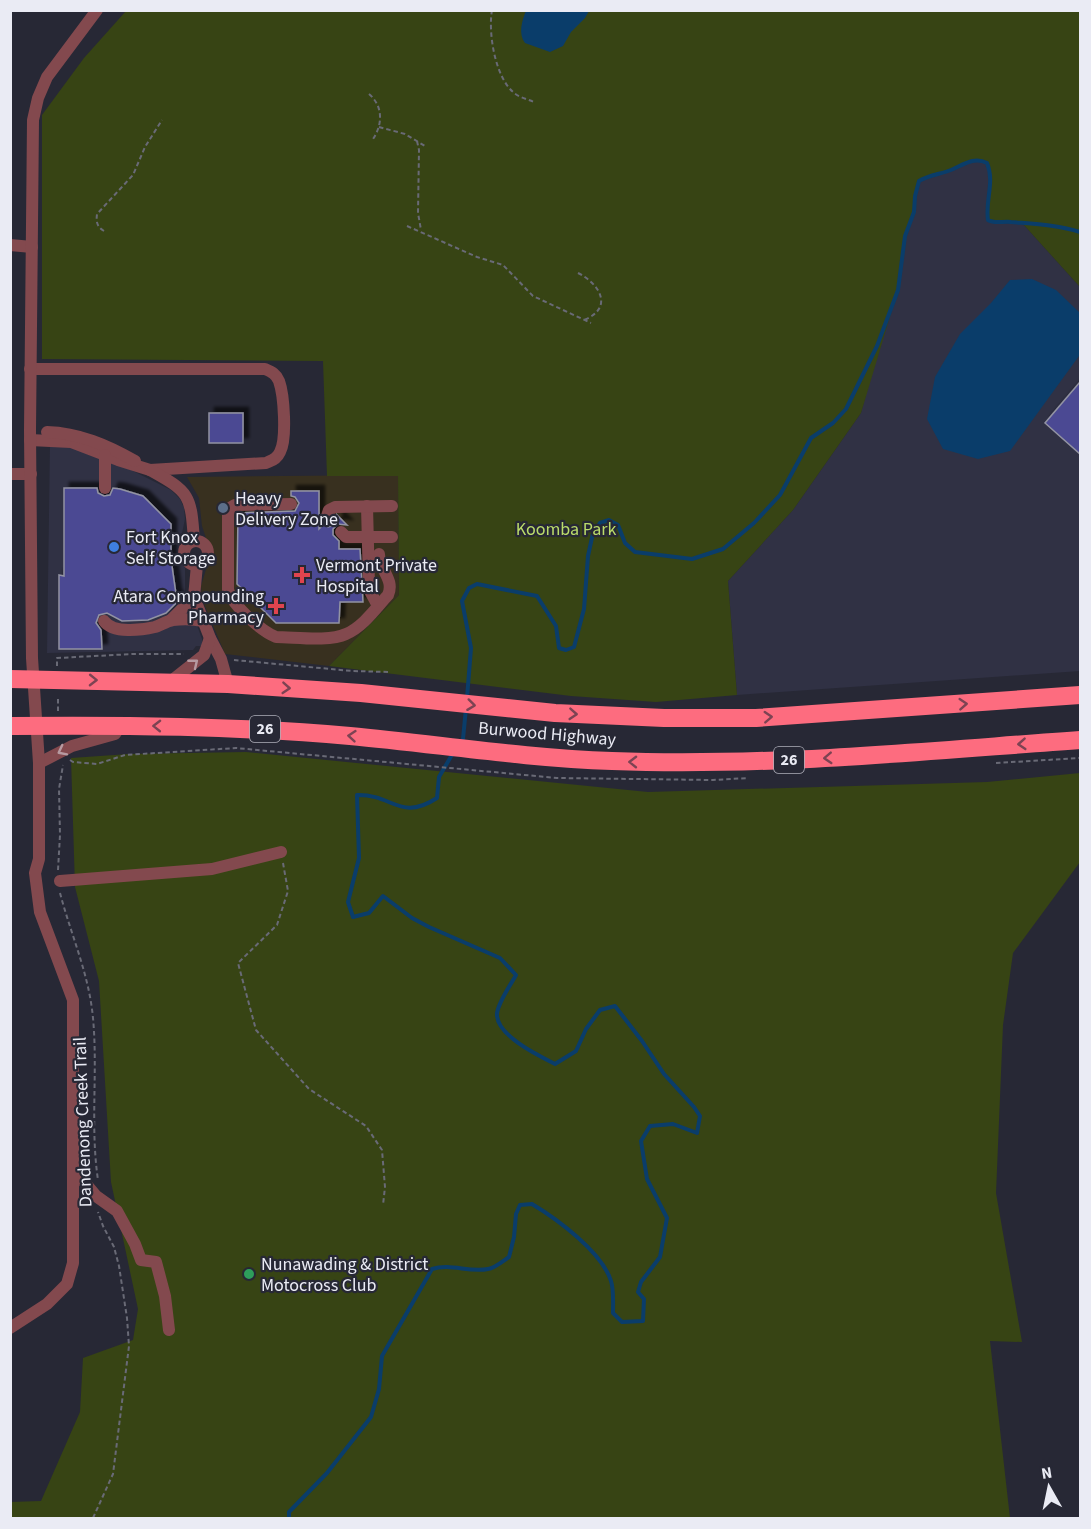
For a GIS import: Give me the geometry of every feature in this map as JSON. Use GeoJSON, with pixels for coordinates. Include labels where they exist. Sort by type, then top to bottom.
{"type":"FeatureCollection","features":[{"type":"Feature","properties":{"kind":"highway","name":"Burwood Highway"},"geometry":{"type":"LineString","coordinates":[[10,679],[228,684],[427,699],[515,710],[609,717],[756,718],[1080,695]]}},
{"type":"Feature","properties":{"kind":"highway","name":"Burwood Highway"},"geometry":{"type":"LineString","coordinates":[[10,726],[121,725],[284,730],[554,758],[726,762],[837,758],[1080,740]]}},
{"type":"Feature","properties":{"kind":"street"},"geometry":{"type":"LineString","coordinates":[[10,1328],[46,1304],[67,1284],[73,1263],[73,1000],[40,912],[34,873],[39,859],[39,763],[34,679],[30,436],[33,120],[38,98],[47,76],[92,12]]}},
{"type":"Feature","properties":{"kind":"street"},"geometry":{"type":"LineString","coordinates":[[10,245],[32,247]]}},
{"type":"Feature","properties":{"kind":"street"},"geometry":{"type":"LineString","coordinates":[[30,369],[266,369],[274,373],[279,381],[283,429],[282,450],[276,458],[266,463],[150,470],[70,442],[30,436]]}},
{"type":"Feature","properties":{"kind":"street"},"geometry":{"type":"LineString","coordinates":[[30,436],[69,433],[86,437],[121,452],[181,488],[191,508],[201,552],[194,597],[221,659],[228,684]]}},
{"type":"Feature","properties":{"kind":"street"},"geometry":{"type":"LineString","coordinates":[[105,455],[105,488]]}},
{"type":"Feature","properties":{"kind":"street"},"geometry":{"type":"LineString","coordinates":[[10,474],[31,474]]}},
{"type":"Feature","properties":{"kind":"street"},"geometry":{"type":"LineString","coordinates":[[288,506],[253,508],[235,505],[230,507],[228,514],[228,590],[231,599],[266,634],[276,637],[335,637],[356,628],[388,595],[390,590],[379,554]]}},
{"type":"Feature","properties":{"kind":"street"},"geometry":{"type":"LineString","coordinates":[[368,506],[369,585],[378,606]]}},
{"type":"Feature","properties":{"kind":"street"},"geometry":{"type":"LineString","coordinates":[[330,519],[327,516],[329,510],[335,507],[392,506]]}},
{"type":"Feature","properties":{"kind":"street"},"geometry":{"type":"LineString","coordinates":[[341,532],[346,537],[392,537]]}},
{"type":"Feature","properties":{"kind":"street"},"geometry":{"type":"LineString","coordinates":[[201,552],[228,543]]}},
{"type":"Feature","properties":{"kind":"street"},"geometry":{"type":"LineString","coordinates":[[201,552],[228,556]]}},
{"type":"Feature","properties":{"kind":"street"},"geometry":{"type":"LineString","coordinates":[[171,620],[194,597]]}},
{"type":"Feature","properties":{"kind":"street"},"geometry":{"type":"LineString","coordinates":[[104,621],[111,628],[140,629],[155,627],[171,620],[203,621]]}},
{"type":"Feature","properties":{"kind":"street"},"geometry":{"type":"LineString","coordinates":[[170,682],[204,655],[210,638]]}},
{"type":"Feature","properties":{"kind":"street"},"geometry":{"type":"LineString","coordinates":[[39,763],[72,746],[116,734],[121,725]]}},
{"type":"Feature","properties":{"kind":"street"},"geometry":{"type":"LineString","coordinates":[[60,881],[212,869],[281,852]]}},
{"type":"Feature","properties":{"kind":"street"},"geometry":{"type":"LineString","coordinates":[[74,1170],[96,1196],[117,1211],[141,1260],[156,1262],[165,1296],[169,1330]]}},
{"type":"Feature","properties":{"kind":"path"},"geometry":{"type":"LineString","coordinates":[[492,10],[491,32],[497,66],[502,79],[515,94],[534,102]]}},
{"type":"Feature","properties":{"kind":"path"},"geometry":{"type":"LineString","coordinates":[[369,94],[375,99],[379,108],[379,127],[373,139]]}},
{"type":"Feature","properties":{"kind":"path"},"geometry":{"type":"LineString","coordinates":[[105,231],[99,229],[96,221],[97,214],[133,175],[145,147],[162,120]]}},
{"type":"Feature","properties":{"kind":"path"},"geometry":{"type":"LineString","coordinates":[[379,127],[405,134],[425,146]]}},
{"type":"Feature","properties":{"kind":"path"},"geometry":{"type":"LineString","coordinates":[[417,141],[419,150],[418,213],[422,232]]}},
{"type":"Feature","properties":{"kind":"path"},"geometry":{"type":"LineString","coordinates":[[407,226],[477,257],[503,265],[533,296],[591,323]]}},
{"type":"Feature","properties":{"kind":"path"},"geometry":{"type":"LineString","coordinates":[[578,273],[594,282],[601,299],[594,316],[583,320]]}},
{"type":"Feature","properties":{"kind":"path"},"geometry":{"type":"LineString","coordinates":[[57,658],[57,725]]}},
{"type":"Feature","properties":{"kind":"path","name":"Dandenong Creek Trail"},"geometry":{"type":"LineString","coordinates":[[93,1518],[113,1474],[129,1347],[119,1266],[114,1247],[99,1217],[96,1196],[99,1180],[95,1147],[92,1012],[78,948],[63,908],[59,890],[58,789],[66,757],[74,762],[97,764],[125,755],[236,748],[495,774],[642,780]]}},
{"type":"Feature","properties":{"kind":"path"},"geometry":{"type":"LineString","coordinates":[[1036,761],[1080,758]]}},
{"type":"Feature","properties":{"kind":"path"},"geometry":{"type":"LineString","coordinates":[[281,852],[288,891],[277,925],[238,963],[255,1030],[309,1089],[366,1126],[382,1150],[385,1186],[383,1205]]}},
{"type":"Feature","properties":{"kind":"shaded area"},"geometry":{"type":"Polygon","coordinates":[[[982,160],[989,168],[991,182],[987,212],[991,222],[1023,224],[1080,287],[1080,671],[737,695],[728,581],[793,510],[861,413],[905,244],[905,236],[914,212],[919,181],[963,163],[982,160]]]}},
{"type":"Feature","properties":{"kind":"shaded area","name":"Fort Knox Self Storage"},"geometry":{"type":"Polygon","coordinates":[[[50,444],[72,446],[115,462],[171,490],[180,499],[185,519],[178,552],[185,568],[185,593],[202,639],[202,646],[196,646],[193,650],[47,653],[50,444]]]}},
{"type":"Feature","properties":{"kind":"shaded area","name":"Vermont Private Hospital"},"geometry":{"type":"Polygon","coordinates":[[[398,475],[399,595],[329,666],[225,654],[202,599],[201,586],[211,553],[202,526],[199,498],[187,477],[398,475]]]}},
{"type":"Feature","properties":{"kind":"green space","name":"Koomba Park"},"geometry":{"type":"Polygon","coordinates":[[[126,11],[1080,11],[1080,287],[1023,224],[988,220],[990,177],[987,163],[973,161],[919,181],[914,212],[905,236],[898,290],[861,413],[793,510],[728,581],[737,695],[656,702],[571,696],[329,666],[399,595],[398,476],[327,476],[323,361],[42,359],[42,115],[84,58],[126,11]]]}},
{"type":"Feature","properties":{"kind":"green space"},"geometry":{"type":"Polygon","coordinates":[[[246,752],[648,792],[987,782],[1080,773],[1080,862],[1013,953],[1003,1025],[996,1193],[1022,1342],[990,1341],[1010,1518],[11,1518],[10,1502],[41,1501],[80,1412],[83,1358],[133,1340],[138,1309],[111,1182],[99,981],[75,887],[71,758],[129,754],[246,752]]]}},
{"type":"Feature","properties":{"kind":"water"},"geometry":{"type":"Polygon","coordinates":[[[526,10],[589,11],[571,32],[563,46],[550,52],[525,43],[521,27],[526,10]]]}},
{"type":"Feature","properties":{"kind":"water"},"geometry":{"type":"Polygon","coordinates":[[[1032,279],[1056,290],[1080,313],[1079,356],[1010,451],[978,459],[943,449],[927,419],[935,377],[960,334],[1010,280],[1032,279]]]}},
{"type":"Feature","properties":{"kind":"building"},"geometry":{"type":"Polygon","coordinates":[[[1080,382],[1080,454],[1045,423],[1080,382]]]}},
{"type":"Feature","properties":{"kind":"building"},"geometry":{"type":"Polygon","coordinates":[[[209,413],[243,413],[243,443],[209,443],[209,413]]]}},
{"type":"Feature","properties":{"kind":"building"},"geometry":{"type":"Polygon","coordinates":[[[64,488],[97,488],[98,493],[104,496],[110,495],[113,488],[143,496],[171,524],[171,559],[179,600],[166,613],[148,620],[122,621],[107,613],[99,615],[96,623],[101,630],[102,649],[59,649],[59,575],[64,576],[64,488]]]}},
{"type":"Feature","properties":{"kind":"building"},"geometry":{"type":"Polygon","coordinates":[[[291,491],[319,491],[319,529],[324,524],[328,527],[335,525],[338,521],[337,515],[347,525],[338,524],[333,529],[333,535],[339,541],[339,549],[360,549],[363,602],[340,602],[339,623],[276,623],[237,584],[238,513],[295,511],[299,503],[295,497],[291,496],[291,491]]]}},
{"type":"Feature","properties":{"kind":"waterway"},"geometry":{"type":"LineString","coordinates":[[467,698],[471,648],[462,601],[469,588],[477,584],[537,596],[556,626],[559,648],[566,650],[574,647],[584,609],[588,556],[593,533],[600,523],[609,520],[618,525],[625,543],[635,552],[692,559],[723,549],[754,523],[780,495],[811,438],[833,423],[846,409],[877,346],[898,290],[905,236],[914,212],[919,181],[969,162],[982,161],[987,163],[990,177],[988,220],[1046,225],[1080,232]]}},
{"type":"Feature","properties":{"kind":"waterway"},"geometry":{"type":"LineString","coordinates":[[461,742],[466,708]]}},
{"type":"Feature","properties":{"kind":"waterway"},"geometry":{"type":"LineString","coordinates":[[289,1518],[289,1512],[327,1473],[371,1417],[379,1389],[382,1356],[432,1269],[439,1267],[488,1269],[509,1257],[516,1214],[520,1205],[532,1204],[578,1237],[606,1270],[613,1288],[613,1313],[622,1322],[643,1321],[644,1299],[638,1292],[641,1282],[660,1257],[667,1218],[647,1179],[641,1141],[650,1126],[673,1124],[697,1133],[700,1116],[664,1074],[615,1006],[600,1010],[586,1029],[576,1051],[555,1064],[519,1044],[510,1037],[498,1021],[497,1013],[500,1004],[516,975],[500,958],[412,918],[383,896],[369,913],[353,917],[348,902],[359,858],[357,795],[379,798],[405,807],[414,808],[424,805],[437,798],[439,777],[453,753]]}},
{"type":"Feature","properties":{"kind":"place","name":"Heavy Delivery Zone"},"geometry":{"type":"Point","coordinates":[223,508]}},
{"type":"Feature","properties":{"kind":"place","name":"Fort Knox Self Storage"},"geometry":{"type":"Point","coordinates":[114,547]}},
{"type":"Feature","properties":{"kind":"place","name":"Vermont Private Hospital"},"geometry":{"type":"Point","coordinates":[302,575]}},
{"type":"Feature","properties":{"kind":"place","name":"Atara Compounding Pharmacy"},"geometry":{"type":"Point","coordinates":[276,606]}},
{"type":"Feature","properties":{"kind":"place","name":"Nunawading & District Motocross Club"},"geometry":{"type":"Point","coordinates":[249,1274]}}]}
